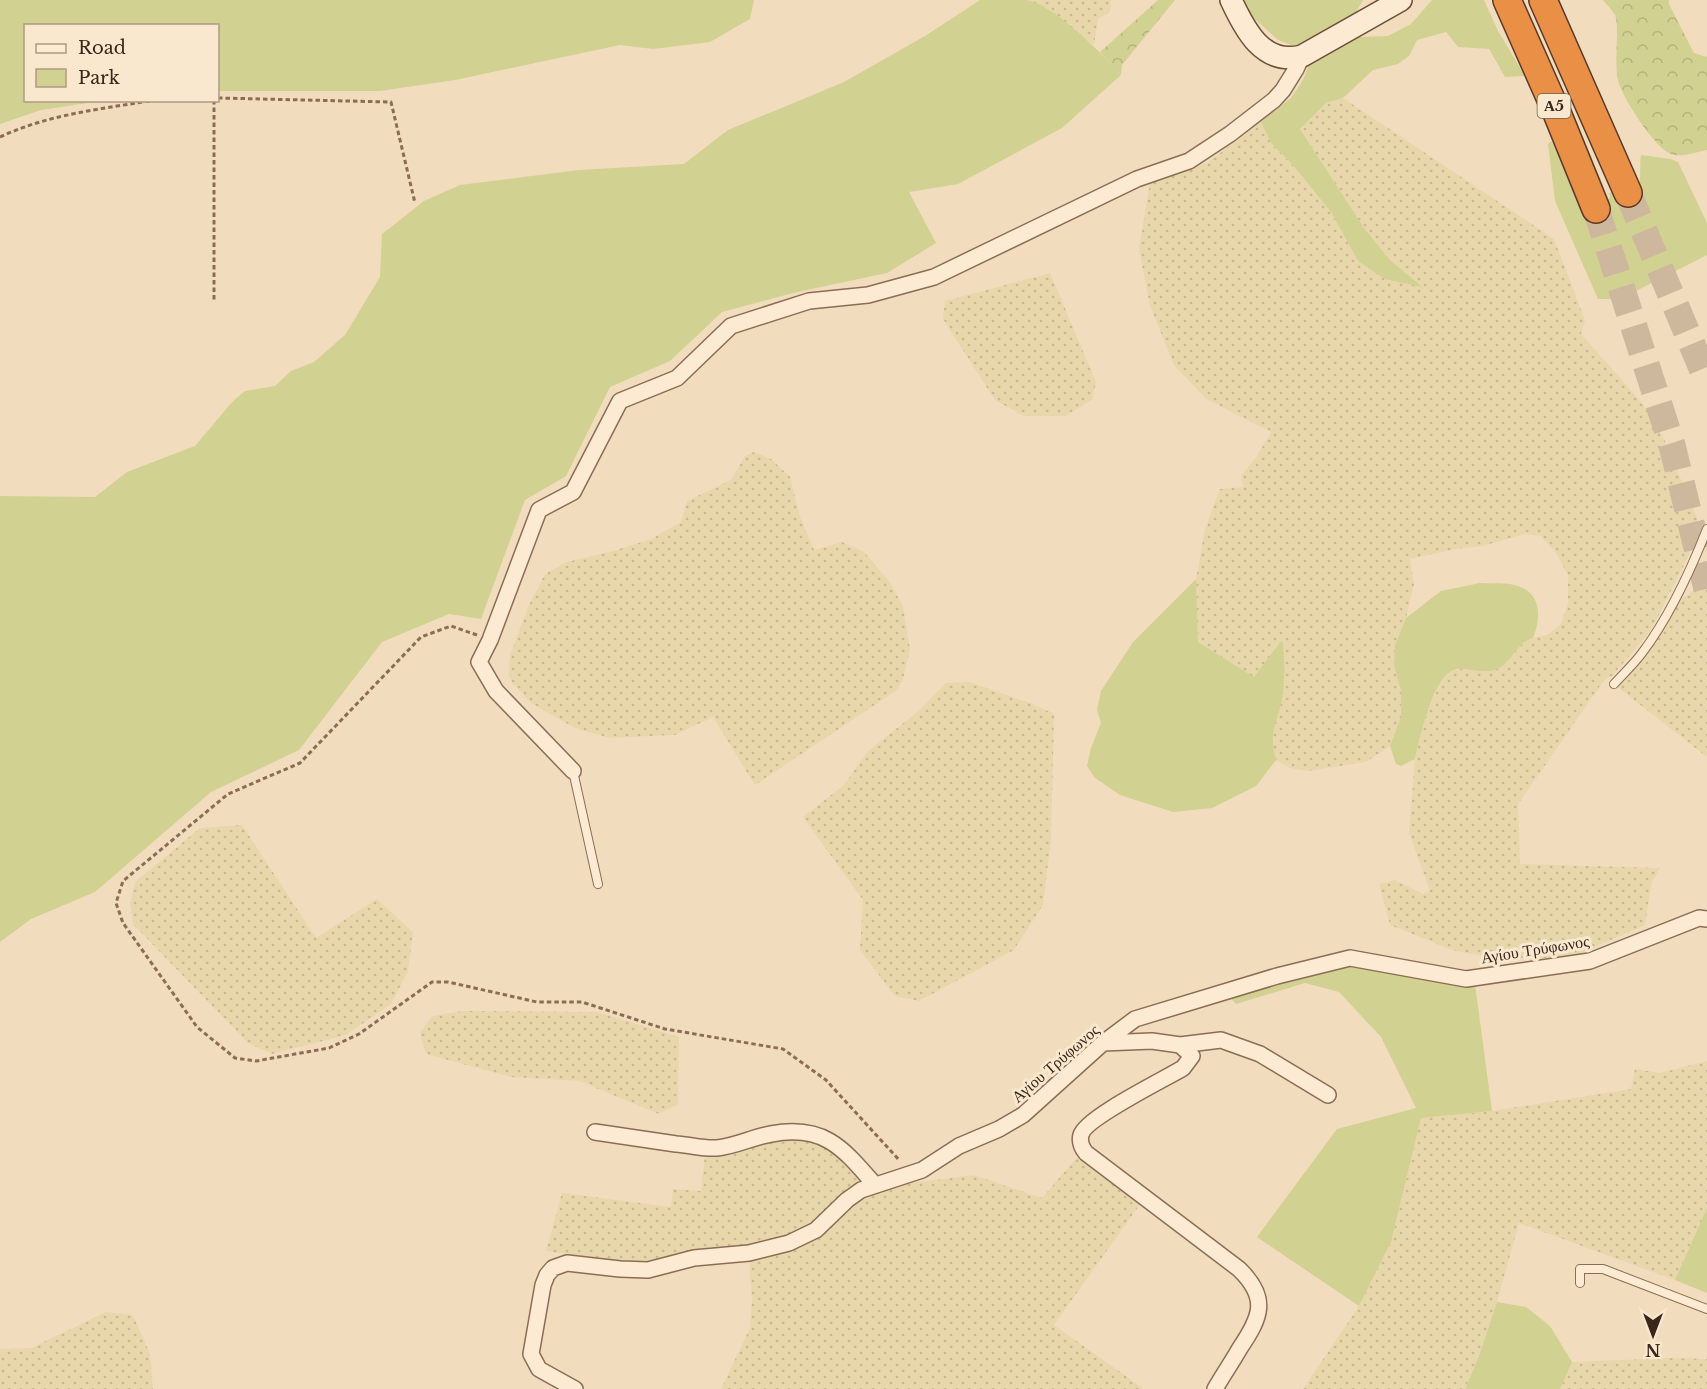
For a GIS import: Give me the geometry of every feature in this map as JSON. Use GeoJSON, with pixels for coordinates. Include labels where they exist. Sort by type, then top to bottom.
{"type":"FeatureCollection","features":[{"type":"Feature","properties":{"kind":"highway","name":"Α5"},"geometry":{"type":"LineString","coordinates":[[1543,0],[1628,193]]}},
{"type":"Feature","properties":{"kind":"highway","name":"Α5"},"geometry":{"type":"LineString","coordinates":[[1508,2],[1566,133],[1596,208]]}},
{"type":"Feature","properties":{"kind":"street"},"geometry":{"type":"LineString","coordinates":[[1231,0],[1250,35],[1263,49],[1287,59],[1302,56],[1401,0]]}},
{"type":"Feature","properties":{"kind":"street"},"geometry":{"type":"LineString","coordinates":[[573,771],[496,691],[479,662],[490,640],[539,510],[573,492],[620,401],[677,378],[731,326],[809,301],[868,295],[934,277],[1137,179],[1189,161],[1230,134],[1274,100],[1288,83],[1302,56]]}},
{"type":"Feature","properties":{"kind":"street","name":"Αγίου Τρύφωνος"},"geometry":{"type":"LineString","coordinates":[[575,1389],[539,1369],[531,1354],[543,1285],[547,1275],[557,1266],[573,1263],[648,1270],[694,1258],[772,1248],[809,1235],[861,1190],[912,1174],[935,1163],[959,1146],[1023,1115],[1103,1042],[1135,1019],[1277,976],[1350,958],[1466,979],[1590,961],[1699,918],[1707,919]]}},
{"type":"Feature","properties":{"kind":"street"},"geometry":{"type":"LineString","coordinates":[[1103,1042],[1152,1041],[1180,1045],[1221,1040],[1260,1054],[1328,1095]]}},
{"type":"Feature","properties":{"kind":"street"},"geometry":{"type":"LineString","coordinates":[[1180,1045],[1192,1056],[1183,1068],[1096,1118],[1083,1131],[1081,1144],[1086,1153],[1239,1269],[1253,1284],[1258,1299],[1258,1316],[1215,1389]]}},
{"type":"Feature","properties":{"kind":"street"},"geometry":{"type":"LineString","coordinates":[[595,1132],[709,1148],[724,1147],[771,1134],[791,1132],[811,1134],[832,1141],[840,1147],[875,1185]]}},
{"type":"Feature","properties":{"kind":"lane"},"geometry":{"type":"LineString","coordinates":[[1614,684],[1642,654],[1660,626],[1678,594],[1707,529]]}},
{"type":"Feature","properties":{"kind":"lane"},"geometry":{"type":"LineString","coordinates":[[573,771],[598,884]]}},
{"type":"Feature","properties":{"kind":"lane"},"geometry":{"type":"LineString","coordinates":[[1580,1283],[1580,1269],[1603,1269],[1707,1309]]}},
{"type":"Feature","properties":{"kind":"path"},"geometry":{"type":"LineString","coordinates":[[219,99],[391,102],[415,203]]}},
{"type":"Feature","properties":{"kind":"path"},"geometry":{"type":"LineString","coordinates":[[0,137],[27,125],[65,115],[143,102]]}},
{"type":"Feature","properties":{"kind":"path"},"geometry":{"type":"LineString","coordinates":[[214,301],[216,102]]}},
{"type":"Feature","properties":{"kind":"path"},"geometry":{"type":"LineString","coordinates":[[490,640],[451,626],[420,637],[300,763],[228,794],[123,881],[116,903],[123,923],[197,1027],[235,1058],[256,1061],[329,1048],[359,1034],[432,982],[448,982],[537,1002],[582,1002],[665,1029],[783,1049],[826,1080],[912,1174]]}},
{"type":"Feature","properties":{"kind":"shaded area"},"geometry":{"type":"Polygon","coordinates":[[[1027,0],[1111,0],[1110,12],[1098,19],[1094,45],[1048,10],[1027,0]]]}},
{"type":"Feature","properties":{"kind":"shaded area"},"geometry":{"type":"Polygon","coordinates":[[[1343,98],[1554,239],[1585,320],[1581,334],[1643,404],[1664,439],[1697,518],[1698,531],[1688,557],[1650,632],[1612,676],[1605,679],[1518,804],[1520,864],[1660,868],[1651,884],[1645,925],[1579,954],[1550,958],[1499,959],[1452,950],[1390,925],[1379,884],[1395,880],[1423,894],[1430,891],[1409,833],[1415,759],[1426,713],[1441,682],[1451,671],[1461,669],[1476,671],[1519,647],[1527,639],[1547,635],[1561,624],[1568,603],[1568,575],[1556,553],[1541,536],[1525,534],[1482,546],[1455,549],[1410,559],[1414,584],[1406,618],[1395,645],[1394,666],[1401,691],[1401,717],[1390,746],[1366,762],[1308,771],[1290,768],[1276,760],[1271,743],[1282,641],[1254,678],[1198,642],[1196,579],[1205,529],[1220,489],[1243,487],[1241,476],[1257,456],[1271,432],[1206,399],[1174,365],[1150,306],[1139,249],[1150,182],[1207,163],[1261,122],[1271,143],[1293,165],[1331,212],[1358,261],[1420,286],[1390,260],[1364,228],[1300,129],[1326,103],[1343,98]]]}},
{"type":"Feature","properties":{"kind":"shaded area"},"geometry":{"type":"Polygon","coordinates":[[[1050,273],[1096,382],[1092,400],[1065,416],[1024,416],[995,400],[943,319],[945,301],[1050,273]]]}},
{"type":"Feature","properties":{"kind":"shaded area"},"geometry":{"type":"Polygon","coordinates":[[[754,452],[771,459],[790,477],[800,517],[814,550],[842,542],[864,552],[889,581],[903,606],[910,650],[903,679],[897,690],[755,785],[713,717],[675,735],[609,738],[575,728],[531,703],[513,684],[509,676],[510,655],[529,605],[545,574],[567,562],[651,539],[681,522],[687,501],[731,480],[745,456],[754,452]]]}},
{"type":"Feature","properties":{"kind":"shaded area"},"geometry":{"type":"Polygon","coordinates":[[[1707,570],[1707,757],[1616,686],[1679,600],[1692,592],[1707,570]]]}},
{"type":"Feature","properties":{"kind":"shaded area"},"geometry":{"type":"Polygon","coordinates":[[[969,682],[1033,704],[1054,714],[1051,839],[1043,905],[1014,950],[919,1001],[895,996],[860,950],[863,900],[803,817],[844,785],[868,751],[916,713],[946,683],[969,682]]]}},
{"type":"Feature","properties":{"kind":"shaded area"},"geometry":{"type":"Polygon","coordinates":[[[242,825],[316,938],[377,899],[413,932],[408,971],[391,1004],[346,1035],[272,1054],[248,1043],[133,924],[130,903],[135,882],[200,828],[242,825]]]}},
{"type":"Feature","properties":{"kind":"shaded area"},"geometry":{"type":"Polygon","coordinates":[[[462,1011],[598,1012],[679,1037],[678,1104],[659,1114],[579,1081],[511,1077],[426,1054],[420,1033],[432,1016],[462,1011]]]}},
{"type":"Feature","properties":{"kind":"shaded area"},"geometry":{"type":"Polygon","coordinates":[[[1707,1061],[1707,1208],[1675,1280],[1519,1223],[1497,1302],[1465,1389],[1303,1389],[1359,1306],[1391,1242],[1421,1118],[1492,1111],[1631,1089],[1635,1069],[1660,1073],[1707,1061]]]}},
{"type":"Feature","properties":{"kind":"shaded area"},"geometry":{"type":"Polygon","coordinates":[[[790,1135],[831,1146],[875,1192],[912,1183],[974,1175],[1042,1198],[1086,1147],[1148,1193],[1054,1325],[1144,1389],[721,1389],[750,1328],[752,1300],[748,1247],[705,1249],[674,1260],[642,1266],[546,1251],[562,1193],[671,1207],[673,1189],[701,1191],[705,1154],[790,1135]]]}},
{"type":"Feature","properties":{"kind":"shaded area"},"geometry":{"type":"Polygon","coordinates":[[[106,1312],[133,1315],[150,1354],[153,1389],[0,1389],[0,1349],[31,1348],[106,1312]]]}},
{"type":"Feature","properties":{"kind":"shaded area"},"geometry":{"type":"Polygon","coordinates":[[[1707,1359],[1707,1389],[1560,1389],[1572,1362],[1707,1359]]]}},
{"type":"Feature","properties":{"kind":"green space"},"geometry":{"type":"Polygon","coordinates":[[[0,0],[754,0],[750,19],[710,42],[653,49],[620,45],[455,80],[380,91],[219,91],[219,24],[24,24],[24,102],[94,102],[41,110],[0,124],[0,0]]]}},
{"type":"Feature","properties":{"kind":"green space"},"geometry":{"type":"Polygon","coordinates":[[[980,0],[1027,0],[1038,4],[1051,11],[1077,32],[1121,75],[1062,128],[958,184],[909,192],[936,243],[887,273],[797,292],[722,312],[670,361],[610,387],[566,476],[525,500],[481,619],[449,614],[382,642],[299,750],[211,792],[95,892],[31,919],[0,942],[0,496],[95,497],[127,472],[195,446],[233,401],[245,391],[275,386],[291,371],[314,362],[345,335],[380,277],[382,234],[424,201],[460,185],[579,170],[684,164],[728,130],[844,82],[925,36],[980,0]]]}},
{"type":"Feature","properties":{"kind":"green space"},"geometry":{"type":"Polygon","coordinates":[[[1158,0],[1175,0],[1122,65],[1121,75],[1100,52],[1158,0]]]}},
{"type":"Feature","properties":{"kind":"green space"},"geometry":{"type":"Polygon","coordinates":[[[1241,0],[1363,0],[1351,21],[1297,47],[1278,40],[1246,11],[1241,0]]]}},
{"type":"Feature","properties":{"kind":"green space"},"geometry":{"type":"Polygon","coordinates":[[[1432,0],[1484,0],[1498,31],[1525,76],[1505,77],[1489,49],[1458,47],[1446,32],[1417,40],[1409,56],[1398,64],[1373,70],[1343,98],[1326,103],[1300,129],[1364,228],[1390,260],[1422,287],[1385,279],[1358,261],[1331,212],[1293,165],[1271,143],[1261,122],[1291,98],[1303,80],[1310,62],[1341,41],[1360,37],[1388,36],[1411,24],[1432,0]]]}},
{"type":"Feature","properties":{"kind":"green space"},"geometry":{"type":"Polygon","coordinates":[[[1603,0],[1669,0],[1694,53],[1707,57],[1707,150],[1684,155],[1671,154],[1664,150],[1641,123],[1619,84],[1616,20],[1614,13],[1603,0]]]}},
{"type":"Feature","properties":{"kind":"green space"},"geometry":{"type":"Polygon","coordinates":[[[1551,141],[1580,192],[1603,204],[1610,197],[1609,193],[1638,187],[1641,155],[1678,162],[1707,223],[1707,255],[1628,295],[1615,299],[1598,299],[1555,201],[1548,144],[1551,141]]]}},
{"type":"Feature","properties":{"kind":"green space"},"geometry":{"type":"Polygon","coordinates":[[[1196,579],[1198,642],[1254,677],[1282,640],[1284,686],[1273,732],[1276,760],[1256,786],[1212,808],[1173,812],[1120,795],[1095,778],[1087,766],[1101,723],[1097,710],[1101,691],[1133,642],[1196,579]]]}},
{"type":"Feature","properties":{"kind":"green space"},"geometry":{"type":"Polygon","coordinates":[[[1480,583],[1514,585],[1532,595],[1538,608],[1536,631],[1533,638],[1523,643],[1499,668],[1484,671],[1457,669],[1449,673],[1434,694],[1415,759],[1401,766],[1396,764],[1390,746],[1401,717],[1401,691],[1394,666],[1395,645],[1406,618],[1441,591],[1480,583]]]}},
{"type":"Feature","properties":{"kind":"green space"},"geometry":{"type":"Polygon","coordinates":[[[1350,962],[1475,984],[1492,1111],[1421,1118],[1391,1242],[1359,1306],[1257,1237],[1337,1129],[1416,1108],[1381,1037],[1339,992],[1305,983],[1236,1004],[1227,994],[1350,962]]]}},
{"type":"Feature","properties":{"kind":"green space"},"geometry":{"type":"Polygon","coordinates":[[[1707,1208],[1707,1293],[1675,1280],[1707,1208]]]}},
{"type":"Feature","properties":{"kind":"green space"},"geometry":{"type":"Polygon","coordinates":[[[1497,1302],[1526,1307],[1550,1326],[1572,1362],[1560,1389],[1465,1389],[1497,1302]]]}},
{"type":"Feature","properties":{"kind":"tunnel"},"geometry":{"type":"LineString","coordinates":[[1628,193],[1707,380]]}},
{"type":"Feature","properties":{"kind":"tunnel"},"geometry":{"type":"LineString","coordinates":[[1596,209],[1672,445],[1707,589]]}}]}
